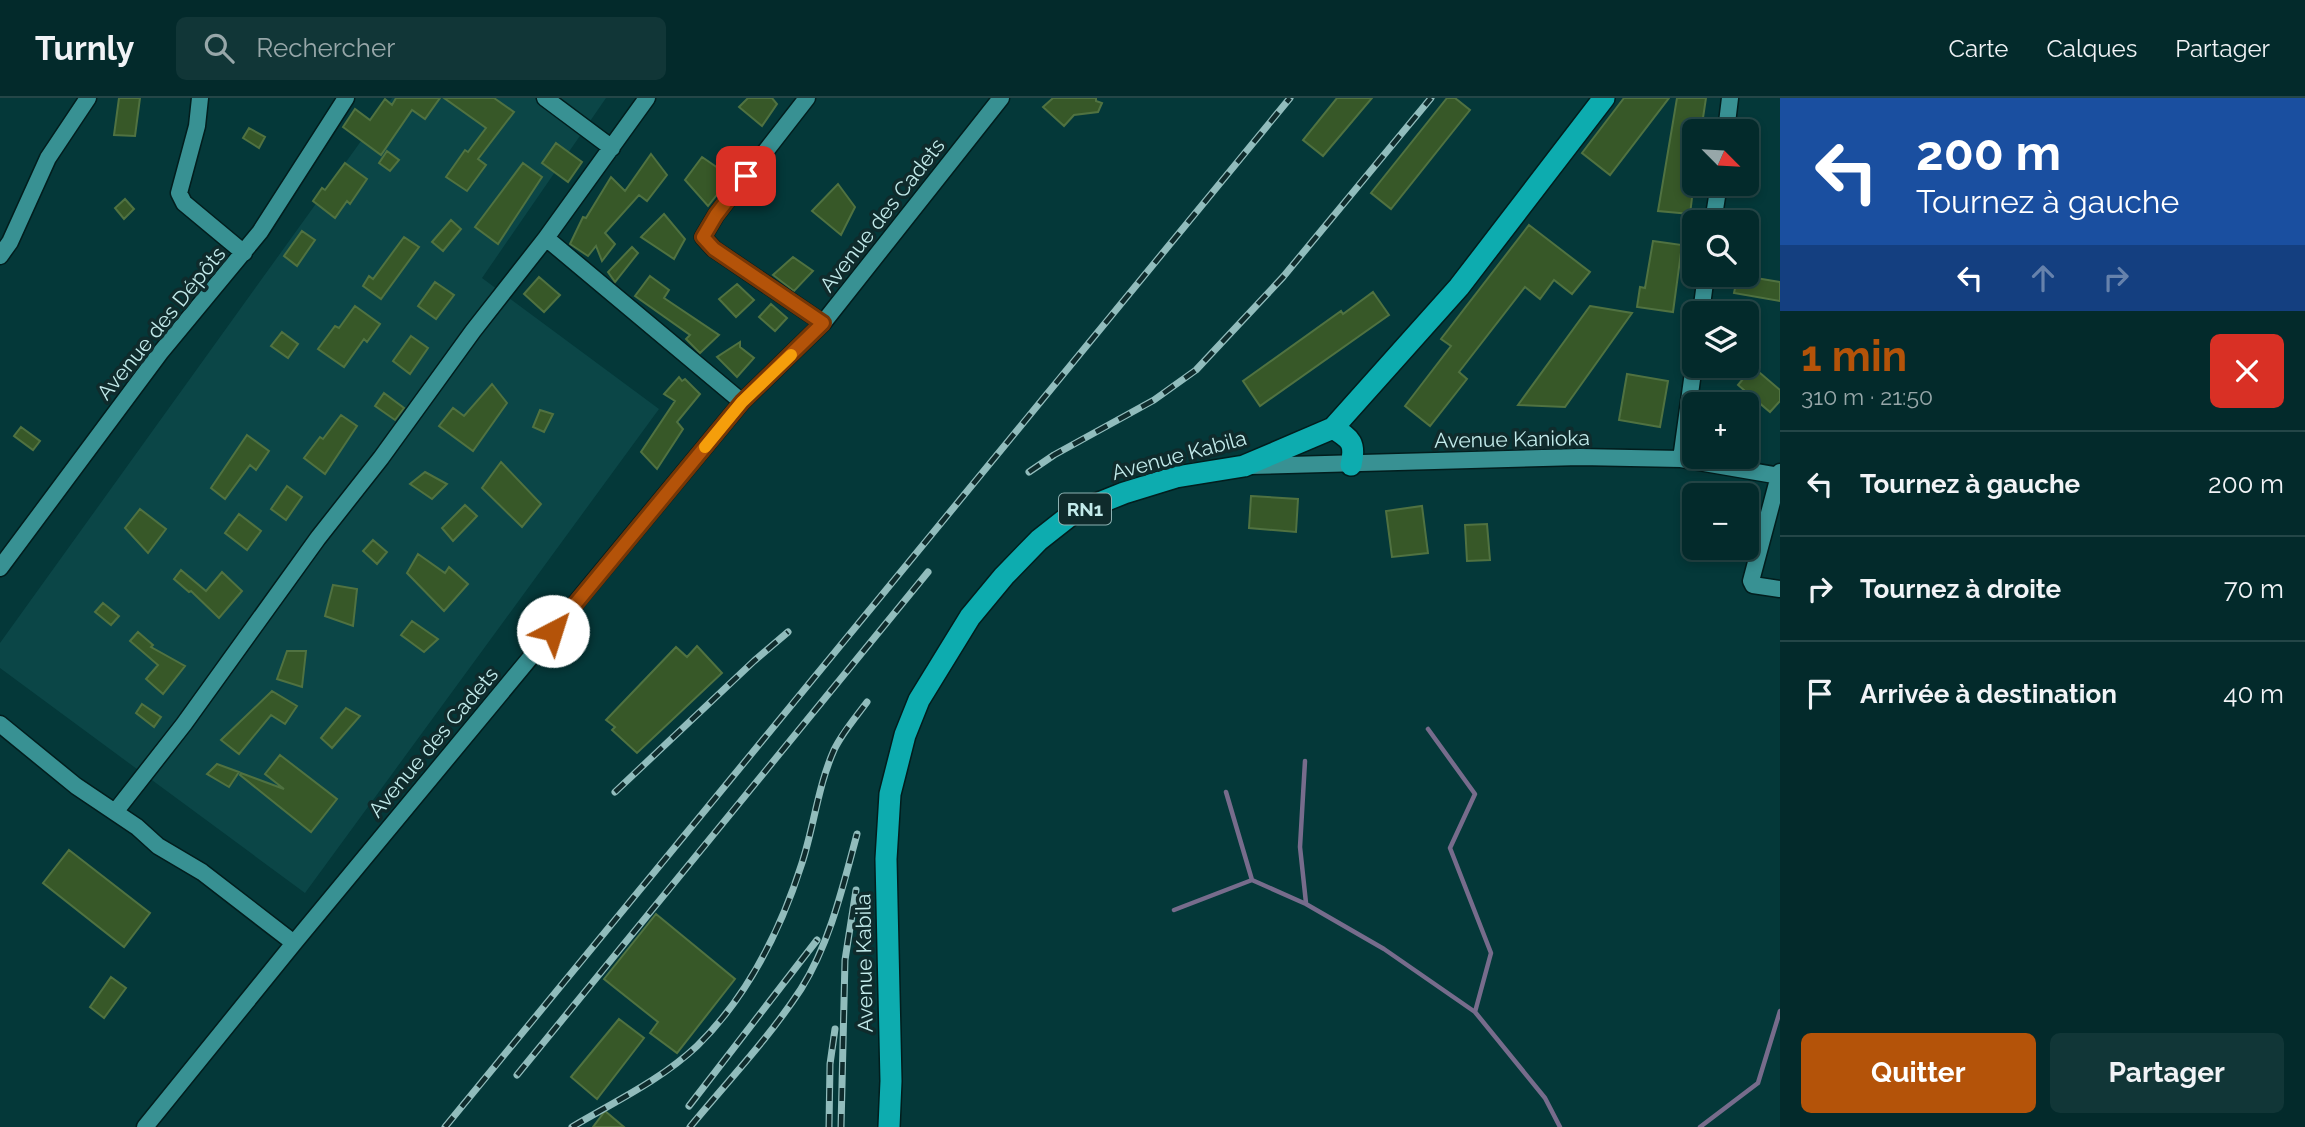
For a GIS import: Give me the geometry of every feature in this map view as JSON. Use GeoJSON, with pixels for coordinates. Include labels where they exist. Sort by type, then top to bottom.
{"type":"FeatureCollection","features":[{"type":"Feature","properties":{"kind":"highway","name":"Avenue Kabila"},"geometry":{"type":"LineString","coordinates":[[889,1127],[891,1081],[886,859],[890,794],[905,735],[919,700],[971,617],[1004,576],[1039,540],[1072,514],[1124,493],[1176,477],[1244,466],[1333,428],[1459,287],[1604,98]]}},
{"type":"Feature","properties":{"kind":"highway"},"geometry":{"type":"LineString","coordinates":[[1333,428],[1352,442],[1351,465]]}},
{"type":"Feature","properties":{"kind":"street"},"geometry":{"type":"LineString","coordinates":[[0,257],[10,242],[48,158],[88,98]]}},
{"type":"Feature","properties":{"kind":"street"},"geometry":{"type":"LineString","coordinates":[[200,98],[197,126],[178,193],[184,203],[244,253]]}},
{"type":"Feature","properties":{"kind":"street","name":"Avenue des Dépôts"},"geometry":{"type":"LineString","coordinates":[[0,568],[160,353],[244,253],[346,98]]}},
{"type":"Feature","properties":{"kind":"street"},"geometry":{"type":"LineString","coordinates":[[545,98],[612,148]]}},
{"type":"Feature","properties":{"kind":"street"},"geometry":{"type":"LineString","coordinates":[[115,812],[184,724],[261,614],[546,238],[647,98]]}},
{"type":"Feature","properties":{"kind":"street"},"geometry":{"type":"LineString","coordinates":[[807,98],[716,215],[703,237],[714,249],[823,323]]}},
{"type":"Feature","properties":{"kind":"street","name":"Avenue des Cadets"},"geometry":{"type":"LineString","coordinates":[[145,1127],[742,402],[823,323],[1001,98]]}},
{"type":"Feature","properties":{"kind":"street"},"geometry":{"type":"LineString","coordinates":[[1727,119],[1730,98]]}},
{"type":"Feature","properties":{"kind":"street"},"geometry":{"type":"LineString","coordinates":[[546,238],[742,402]]}},
{"type":"Feature","properties":{"kind":"street"},"geometry":{"type":"LineString","coordinates":[[1681,458],[1692,378]]}},
{"type":"Feature","properties":{"kind":"street","name":"Avenue Kanioka"},"geometry":{"type":"LineString","coordinates":[[1244,466],[1351,465],[1505,458],[1681,458],[1779,474]]}},
{"type":"Feature","properties":{"kind":"street"},"geometry":{"type":"LineString","coordinates":[[1779,474],[1751,582],[1780,589]]}},
{"type":"Feature","properties":{"kind":"street"},"geometry":{"type":"LineString","coordinates":[[0,724],[76,786],[158,846],[202,872],[294,943]]}},
{"type":"Feature","properties":{"kind":"shaded area"},"geometry":{"type":"Polygon","coordinates":[[[392,98],[606,98],[482,278],[659,409],[305,893],[0,668],[0,643],[392,98]]]}},
{"type":"Feature","properties":{"kind":"building"},"geometry":{"type":"Polygon","coordinates":[[[119,98],[140,98],[135,136],[114,135],[119,98]]]}},
{"type":"Feature","properties":{"kind":"building"},"geometry":{"type":"Polygon","coordinates":[[[396,98],[440,98],[425,119],[412,110],[381,155],[343,127],[355,109],[370,120],[385,99],[392,105],[396,98]]]}},
{"type":"Feature","properties":{"kind":"building"},"geometry":{"type":"Polygon","coordinates":[[[444,98],[494,98],[514,112],[478,159],[486,165],[467,191],[446,177],[465,150],[468,152],[486,128],[444,98]]]}},
{"type":"Feature","properties":{"kind":"building"},"geometry":{"type":"Polygon","coordinates":[[[748,98],[772,98],[777,104],[762,126],[739,107],[748,98]]]}},
{"type":"Feature","properties":{"kind":"building"},"geometry":{"type":"Polygon","coordinates":[[[1053,98],[1096,98],[1096,101],[1102,103],[1098,112],[1074,115],[1064,126],[1043,107],[1053,98]]]}},
{"type":"Feature","properties":{"kind":"building"},"geometry":{"type":"Polygon","coordinates":[[[1337,98],[1372,98],[1323,156],[1303,140],[1337,98]]]}},
{"type":"Feature","properties":{"kind":"building"},"geometry":{"type":"Polygon","coordinates":[[[1447,98],[1455,98],[1470,110],[1391,209],[1371,193],[1447,98]]]}},
{"type":"Feature","properties":{"kind":"building"},"geometry":{"type":"Polygon","coordinates":[[[1624,98],[1669,98],[1610,175],[1582,153],[1624,98]]]}},
{"type":"Feature","properties":{"kind":"building"},"geometry":{"type":"Polygon","coordinates":[[[1677,98],[1706,98],[1703,119],[1682,119],[1682,196],[1692,196],[1690,210],[1682,210],[1682,213],[1658,211],[1677,98]]]}},
{"type":"Feature","properties":{"kind":"building"},"geometry":{"type":"Polygon","coordinates":[[[249,128],[265,137],[259,148],[243,138],[249,128]]]}},
{"type":"Feature","properties":{"kind":"building"},"geometry":{"type":"Polygon","coordinates":[[[556,143],[582,162],[568,182],[542,163],[556,143]]]}},
{"type":"Feature","properties":{"kind":"building"},"geometry":{"type":"Polygon","coordinates":[[[387,151],[399,160],[390,171],[379,163],[387,151]]]}},
{"type":"Feature","properties":{"kind":"building"},"geometry":{"type":"Polygon","coordinates":[[[651,154],[667,175],[647,201],[639,195],[605,233],[615,244],[602,261],[596,246],[588,256],[570,244],[583,217],[586,218],[611,177],[625,191],[651,154]]]}},
{"type":"Feature","properties":{"kind":"building"},"geometry":{"type":"Polygon","coordinates":[[[702,157],[731,177],[708,206],[685,180],[702,157]]]}},
{"type":"Feature","properties":{"kind":"building"},"geometry":{"type":"Polygon","coordinates":[[[345,163],[367,179],[350,204],[347,201],[335,218],[313,201],[345,163]]]}},
{"type":"Feature","properties":{"kind":"building"},"geometry":{"type":"Polygon","coordinates":[[[523,163],[542,177],[498,244],[475,227],[523,163]]]}},
{"type":"Feature","properties":{"kind":"building"},"geometry":{"type":"Polygon","coordinates":[[[838,184],[855,207],[841,235],[812,211],[838,184]]]}},
{"type":"Feature","properties":{"kind":"building"},"geometry":{"type":"Polygon","coordinates":[[[125,199],[134,209],[124,219],[115,208],[125,199]]]}},
{"type":"Feature","properties":{"kind":"building"},"geometry":{"type":"Polygon","coordinates":[[[664,214],[685,239],[674,259],[641,237],[664,214]]]}},
{"type":"Feature","properties":{"kind":"building"},"geometry":{"type":"Polygon","coordinates":[[[451,220],[461,229],[443,251],[432,242],[451,220]]]}},
{"type":"Feature","properties":{"kind":"building"},"geometry":{"type":"Polygon","coordinates":[[[1529,225],[1590,272],[1572,294],[1554,280],[1540,299],[1525,287],[1459,372],[1467,379],[1430,426],[1405,406],[1451,346],[1441,339],[1529,225]]]}},
{"type":"Feature","properties":{"kind":"building"},"geometry":{"type":"Polygon","coordinates":[[[302,231],[315,240],[297,266],[284,256],[302,231]]]}},
{"type":"Feature","properties":{"kind":"building"},"geometry":{"type":"Polygon","coordinates":[[[404,237],[419,247],[381,299],[363,286],[369,276],[373,279],[404,237]]]}},
{"type":"Feature","properties":{"kind":"building"},"geometry":{"type":"Polygon","coordinates":[[[1653,241],[1682,245],[1673,312],[1637,307],[1640,287],[1645,288],[1653,241]]]}},
{"type":"Feature","properties":{"kind":"building"},"geometry":{"type":"Polygon","coordinates":[[[632,247],[638,253],[615,282],[608,272],[632,247]]]}},
{"type":"Feature","properties":{"kind":"building"},"geometry":{"type":"Polygon","coordinates":[[[793,257],[813,271],[794,291],[773,275],[793,257]]]}},
{"type":"Feature","properties":{"kind":"building"},"geometry":{"type":"Polygon","coordinates":[[[650,276],[669,290],[664,298],[719,335],[700,353],[686,339],[690,335],[635,296],[650,276]]]}},
{"type":"Feature","properties":{"kind":"building"},"geometry":{"type":"Polygon","coordinates":[[[539,277],[560,295],[544,312],[524,294],[539,277]]]}},
{"type":"Feature","properties":{"kind":"building"},"geometry":{"type":"Polygon","coordinates":[[[1759,278],[1780,282],[1780,301],[1734,293],[1735,287],[1759,287],[1759,278]]]}},
{"type":"Feature","properties":{"kind":"building"},"geometry":{"type":"Polygon","coordinates":[[[435,282],[454,295],[436,319],[418,306],[435,282]]]}},
{"type":"Feature","properties":{"kind":"building"},"geometry":{"type":"Polygon","coordinates":[[[737,284],[754,300],[736,317],[719,299],[737,284]]]}},
{"type":"Feature","properties":{"kind":"building"},"geometry":{"type":"Polygon","coordinates":[[[1373,292],[1389,315],[1260,406],[1243,381],[1341,311],[1343,314],[1373,292]]]}},
{"type":"Feature","properties":{"kind":"building"},"geometry":{"type":"Polygon","coordinates":[[[771,304],[787,318],[775,331],[759,317],[771,304]]]}},
{"type":"Feature","properties":{"kind":"building"},"geometry":{"type":"Polygon","coordinates":[[[355,306],[380,324],[367,342],[364,339],[344,367],[318,349],[335,326],[339,328],[355,306]]]}},
{"type":"Feature","properties":{"kind":"building"},"geometry":{"type":"Polygon","coordinates":[[[1590,306],[1632,313],[1565,407],[1518,405],[1590,306]]]}},
{"type":"Feature","properties":{"kind":"building"},"geometry":{"type":"Polygon","coordinates":[[[282,332],[298,344],[288,358],[271,346],[282,332]]]}},
{"type":"Feature","properties":{"kind":"building"},"geometry":{"type":"Polygon","coordinates":[[[411,336],[428,348],[410,374],[393,361],[411,336]]]}},
{"type":"Feature","properties":{"kind":"building"},"geometry":{"type":"Polygon","coordinates":[[[740,342],[740,347],[754,358],[737,377],[717,357],[740,342]]]}},
{"type":"Feature","properties":{"kind":"building"},"geometry":{"type":"Polygon","coordinates":[[[1759,372],[1780,390],[1780,401],[1770,412],[1759,403],[1759,392],[1746,392],[1738,385],[1744,378],[1759,378],[1759,372]]]}},
{"type":"Feature","properties":{"kind":"building"},"geometry":{"type":"Polygon","coordinates":[[[1627,374],[1668,381],[1660,427],[1619,420],[1627,374]]]}},
{"type":"Feature","properties":{"kind":"building"},"geometry":{"type":"Polygon","coordinates":[[[679,377],[682,381],[685,379],[700,394],[677,422],[683,429],[657,469],[641,452],[675,401],[664,394],[679,377]]]}},
{"type":"Feature","properties":{"kind":"building"},"geometry":{"type":"Polygon","coordinates":[[[492,384],[507,403],[473,451],[439,426],[453,408],[464,416],[492,384]]]}},
{"type":"Feature","properties":{"kind":"building"},"geometry":{"type":"Polygon","coordinates":[[[384,393],[404,408],[395,420],[375,406],[384,393]]]}},
{"type":"Feature","properties":{"kind":"building"},"geometry":{"type":"Polygon","coordinates":[[[540,410],[553,414],[544,432],[533,427],[540,410]]]}},
{"type":"Feature","properties":{"kind":"building"},"geometry":{"type":"Polygon","coordinates":[[[341,415],[357,426],[325,474],[304,458],[341,415]]]}},
{"type":"Feature","properties":{"kind":"building"},"geometry":{"type":"Polygon","coordinates":[[[21,427],[40,441],[33,450],[14,436],[21,427]]]}},
{"type":"Feature","properties":{"kind":"building"},"geometry":{"type":"Polygon","coordinates":[[[247,435],[269,451],[256,470],[250,465],[225,499],[211,488],[247,435]]]}},
{"type":"Feature","properties":{"kind":"building"},"geometry":{"type":"Polygon","coordinates":[[[501,462],[541,504],[522,527],[482,488],[501,462]]]}},
{"type":"Feature","properties":{"kind":"building"},"geometry":{"type":"Polygon","coordinates":[[[425,472],[447,484],[432,499],[410,484],[425,472]]]}},
{"type":"Feature","properties":{"kind":"building"},"geometry":{"type":"Polygon","coordinates":[[[287,486],[302,497],[286,520],[271,509],[287,486]]]}},
{"type":"Feature","properties":{"kind":"building"},"geometry":{"type":"Polygon","coordinates":[[[1251,496],[1298,499],[1296,532],[1249,528],[1251,496]]]}},
{"type":"Feature","properties":{"kind":"building"},"geometry":{"type":"Polygon","coordinates":[[[465,505],[477,516],[453,541],[442,528],[465,505]]]}},
{"type":"Feature","properties":{"kind":"building"},"geometry":{"type":"Polygon","coordinates":[[[1422,506],[1428,553],[1392,557],[1386,511],[1422,506]]]}},
{"type":"Feature","properties":{"kind":"building"},"geometry":{"type":"Polygon","coordinates":[[[140,509],[166,529],[148,553],[125,528],[140,509]]]}},
{"type":"Feature","properties":{"kind":"building"},"geometry":{"type":"Polygon","coordinates":[[[239,514],[261,531],[247,550],[225,533],[239,514]]]}},
{"type":"Feature","properties":{"kind":"building"},"geometry":{"type":"Polygon","coordinates":[[[1487,524],[1490,560],[1467,561],[1465,525],[1487,524]]]}},
{"type":"Feature","properties":{"kind":"building"},"geometry":{"type":"Polygon","coordinates":[[[373,540],[387,552],[377,564],[363,551],[373,540]]]}},
{"type":"Feature","properties":{"kind":"building"},"geometry":{"type":"Polygon","coordinates":[[[418,554],[445,573],[449,567],[468,584],[444,611],[407,573],[418,554]]]}},
{"type":"Feature","properties":{"kind":"building"},"geometry":{"type":"Polygon","coordinates":[[[181,570],[206,591],[222,572],[242,591],[219,618],[174,579],[181,570]]]}},
{"type":"Feature","properties":{"kind":"building"},"geometry":{"type":"Polygon","coordinates":[[[333,585],[357,589],[353,626],[325,616],[333,585]]]}},
{"type":"Feature","properties":{"kind":"building"},"geometry":{"type":"Polygon","coordinates":[[[103,603],[119,616],[111,625],[95,612],[103,603]]]}},
{"type":"Feature","properties":{"kind":"building"},"geometry":{"type":"Polygon","coordinates":[[[412,621],[438,639],[424,652],[401,635],[412,621]]]}},
{"type":"Feature","properties":{"kind":"building"},"geometry":{"type":"Polygon","coordinates":[[[138,632],[153,645],[151,647],[185,666],[163,694],[146,679],[158,665],[130,641],[138,632]]]}},
{"type":"Feature","properties":{"kind":"building"},"geometry":{"type":"Polygon","coordinates":[[[697,646],[722,673],[637,753],[612,730],[615,727],[606,720],[676,647],[687,657],[697,646]]]}},
{"type":"Feature","properties":{"kind":"building"},"geometry":{"type":"Polygon","coordinates":[[[287,651],[306,651],[302,687],[277,679],[287,651]]]}},
{"type":"Feature","properties":{"kind":"building"},"geometry":{"type":"Polygon","coordinates":[[[272,691],[297,706],[285,724],[271,715],[239,754],[221,740],[272,691]]]}},
{"type":"Feature","properties":{"kind":"building"},"geometry":{"type":"Polygon","coordinates":[[[142,704],[161,717],[154,727],[136,713],[142,704]]]}},
{"type":"Feature","properties":{"kind":"building"},"geometry":{"type":"Polygon","coordinates":[[[346,708],[360,716],[332,748],[321,738],[346,708]]]}},
{"type":"Feature","properties":{"kind":"building"},"geometry":{"type":"Polygon","coordinates":[[[280,755],[337,799],[311,832],[240,775],[241,773],[284,789],[265,774],[280,755]]]}},
{"type":"Feature","properties":{"kind":"building"},"geometry":{"type":"Polygon","coordinates":[[[217,764],[239,772],[229,787],[207,774],[217,764]]]}},
{"type":"Feature","properties":{"kind":"building"},"geometry":{"type":"Polygon","coordinates":[[[69,850],[150,913],[124,947],[43,883],[69,850]]]}},
{"type":"Feature","properties":{"kind":"building"},"geometry":{"type":"Polygon","coordinates":[[[656,914],[735,979],[677,1053],[650,1033],[658,1022],[604,979],[656,914]]]}},
{"type":"Feature","properties":{"kind":"building"},"geometry":{"type":"Polygon","coordinates":[[[111,977],[126,988],[104,1018],[90,1007],[111,977]]]}},
{"type":"Feature","properties":{"kind":"building"},"geometry":{"type":"Polygon","coordinates":[[[619,1019],[644,1038],[597,1099],[571,1077],[619,1019]]]}},
{"type":"Feature","properties":{"kind":"building"},"geometry":{"type":"Polygon","coordinates":[[[605,1111],[624,1127],[593,1127],[605,1111]]]}},
{"type":"Feature","properties":{"kind":"waterway"},"geometry":{"type":"LineString","coordinates":[[1428,729],[1475,794],[1450,848],[1491,953],[1475,1012]]}},
{"type":"Feature","properties":{"kind":"waterway"},"geometry":{"type":"LineString","coordinates":[[1305,761],[1300,847],[1306,903]]}},
{"type":"Feature","properties":{"kind":"waterway"},"geometry":{"type":"LineString","coordinates":[[1226,792],[1252,880],[1306,904],[1384,949],[1475,1012],[1545,1098],[1560,1127]]}},
{"type":"Feature","properties":{"kind":"waterway"},"geometry":{"type":"LineString","coordinates":[[1174,910],[1252,880]]}},
{"type":"Feature","properties":{"kind":"waterway"},"geometry":{"type":"LineString","coordinates":[[1700,1127],[1758,1083],[1780,1011]]}},
{"type":"Feature","properties":{"kind":"railway"},"geometry":{"type":"LineString","coordinates":[[445,1127],[1290,98]]}},
{"type":"Feature","properties":{"kind":"railway"},"geometry":{"type":"LineString","coordinates":[[1029,472],[1054,455],[1154,400],[1196,370],[1283,277],[1431,98]]}},
{"type":"Feature","properties":{"kind":"railway"},"geometry":{"type":"LineString","coordinates":[[517,1075],[928,572]]}},
{"type":"Feature","properties":{"kind":"railway"},"geometry":{"type":"LineString","coordinates":[[615,792],[788,632]]}},
{"type":"Feature","properties":{"kind":"railway"},"geometry":{"type":"LineString","coordinates":[[572,1127],[637,1090],[683,1058],[732,1006],[761,960],[794,888],[834,750],[867,702]]}},
{"type":"Feature","properties":{"kind":"railway"},"geometry":{"type":"LineString","coordinates":[[690,1127],[747,1060],[801,989],[820,953],[835,914],[857,834]]}},
{"type":"Feature","properties":{"kind":"railway"},"geometry":{"type":"LineString","coordinates":[[841,1127],[845,960],[856,890]]}},
{"type":"Feature","properties":{"kind":"railway"},"geometry":{"type":"LineString","coordinates":[[689,1106],[817,940]]}},
{"type":"Feature","properties":{"kind":"railway"},"geometry":{"type":"LineString","coordinates":[[829,1127],[830,1064],[835,1029]]}},
{"type":"Feature","properties":{"kind":"slow traffic"},"geometry":{"type":"LineString","coordinates":[[705,447],[742,402],[791,355]]}},
{"type":"Feature","properties":{"kind":"route"},"geometry":{"type":"LineString","coordinates":[[553,631],[742,402],[823,323],[714,249],[703,237],[746,176]]}}]}
